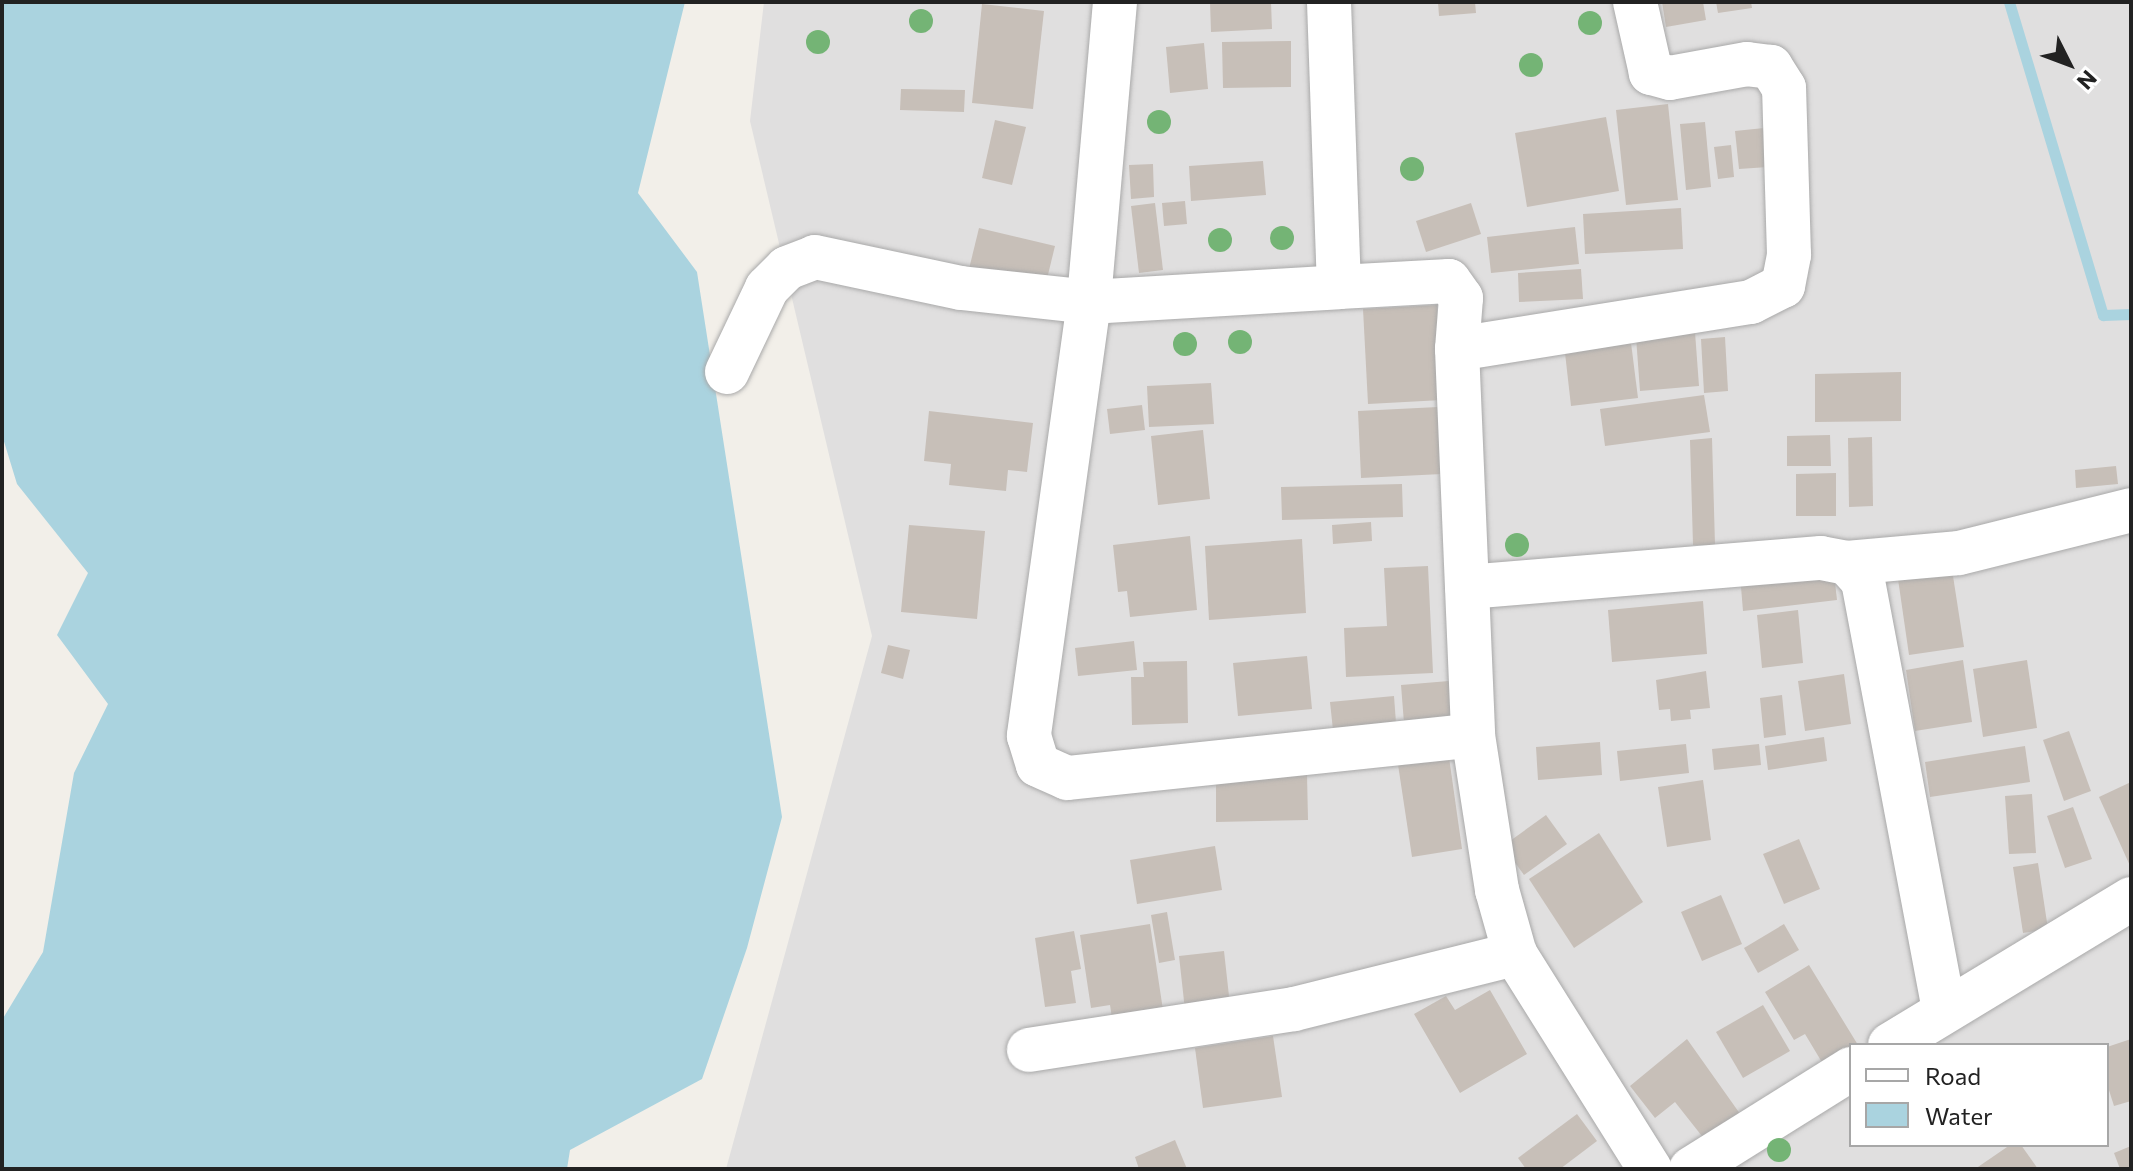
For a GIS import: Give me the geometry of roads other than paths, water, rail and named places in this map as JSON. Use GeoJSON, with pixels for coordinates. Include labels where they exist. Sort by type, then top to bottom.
{"type":"FeatureCollection","features":[{"type":"Feature","properties":{"kind":"street"},"geometry":{"type":"LineString","coordinates":[[1115,2],[1089,302],[1029,736],[1038,765],[1067,778],[1473,735]]}},
{"type":"Feature","properties":{"kind":"street"},"geometry":{"type":"LineString","coordinates":[[1329,2],[1339,287]]}},
{"type":"Feature","properties":{"kind":"street"},"geometry":{"type":"LineString","coordinates":[[1457,349],[1751,302],[1783,286],[1789,255],[1784,88],[1771,67],[1747,64],[1670,78],[1651,73],[1635,2]]}},
{"type":"Feature","properties":{"kind":"street"},"geometry":{"type":"LineString","coordinates":[[727,372],[767,288],[787,268],[815,257],[961,288],[1089,302],[1449,281],[1461,298],[1457,349],[1473,735],[1497,890],[1515,954],[1650,1169]]}},
{"type":"Feature","properties":{"kind":"street"},"geometry":{"type":"LineString","coordinates":[[1467,587],[1821,558],[1847,563],[1959,553],[2131,510]]}},
{"type":"Feature","properties":{"kind":"street"},"geometry":{"type":"LineString","coordinates":[[1847,563],[1863,581],[1944,1011]]}},
{"type":"Feature","properties":{"kind":"street"},"geometry":{"type":"LineString","coordinates":[[1893,1043],[2131,899]]}},
{"type":"Feature","properties":{"kind":"street"},"geometry":{"type":"LineString","coordinates":[[1029,1050],[1294,1009],[1515,954]]}},
{"type":"Feature","properties":{"kind":"street"},"geometry":{"type":"LineString","coordinates":[[1691,1169],[1849,1070]]}},
{"type":"Feature","properties":{"kind":"water"},"geometry":{"type":"Polygon","coordinates":[[[2,2],[685,2],[638,193],[697,272],[782,817],[747,948],[702,1079],[570,1150],[567,1169],[2,1169],[2,1020],[43,952],[74,773],[108,704],[57,635],[88,573],[17,484],[2,435],[2,2]]]}},
{"type":"Feature","properties":{"kind":"waterway"},"geometry":{"type":"LineString","coordinates":[[2009,2],[2103,315],[2131,314]]}}]}
